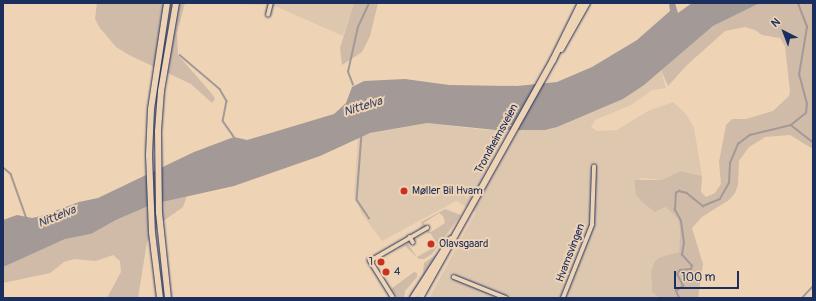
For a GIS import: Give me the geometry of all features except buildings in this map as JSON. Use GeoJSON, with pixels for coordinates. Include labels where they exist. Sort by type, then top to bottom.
{"type":"FeatureCollection","features":[{"type":"Feature","properties":{"kind":"highway"},"geometry":{"type":"LineString","coordinates":[[160,298],[152,233],[150,134],[151,109],[167,3]]}},
{"type":"Feature","properties":{"kind":"highway"},"geometry":{"type":"LineString","coordinates":[[168,298],[161,233],[158,131],[161,91],[176,3]]}},
{"type":"Feature","properties":{"kind":"highway","name":"Trondheimsveien"},"geometry":{"type":"LineString","coordinates":[[553,60],[581,3]]}},
{"type":"Feature","properties":{"kind":"highway","name":"Trondheimsveien"},"geometry":{"type":"LineString","coordinates":[[420,298],[553,60],[587,3]]}},
{"type":"Feature","properties":{"kind":"highway","name":"Trondheimsveien"},"geometry":{"type":"LineString","coordinates":[[413,298],[459,228]]}},
{"type":"Feature","properties":{"kind":"highway"},"geometry":{"type":"LineString","coordinates":[[156,272],[156,298]]}},
{"type":"Feature","properties":{"kind":"street"},"geometry":{"type":"LineString","coordinates":[[268,15],[271,3]]}},
{"type":"Feature","properties":{"kind":"street","name":"Hvamsvingen"},"geometry":{"type":"LineString","coordinates":[[563,298],[592,225],[594,167]]}},
{"type":"Feature","properties":{"kind":"street"},"geometry":{"type":"LineString","coordinates":[[393,298],[370,261],[428,228]]}},
{"type":"Feature","properties":{"kind":"street"},"geometry":{"type":"LineString","coordinates":[[423,231],[426,235]]}},
{"type":"Feature","properties":{"kind":"street"},"geometry":{"type":"LineString","coordinates":[[410,237],[413,242]]}},
{"type":"Feature","properties":{"kind":"street"},"geometry":{"type":"LineString","coordinates":[[454,278],[475,284],[506,298]]}},
{"type":"Feature","properties":{"kind":"shaded area"},"geometry":{"type":"Polygon","coordinates":[[[97,3],[185,3],[177,33],[178,55],[212,94],[215,99],[212,103],[191,84],[131,56],[116,47],[100,28],[95,19],[97,3]]]}},
{"type":"Feature","properties":{"kind":"shaded area"},"geometry":{"type":"Polygon","coordinates":[[[185,3],[354,3],[343,36],[273,5],[185,3]]]}},
{"type":"Feature","properties":{"kind":"shaded area"},"geometry":{"type":"Polygon","coordinates":[[[354,3],[378,3],[370,36],[362,52],[342,65],[340,48],[354,3]]]}},
{"type":"Feature","properties":{"kind":"shaded area"},"geometry":{"type":"Polygon","coordinates":[[[760,3],[813,3],[813,149],[790,135],[765,137],[749,147],[739,161],[738,185],[735,193],[729,200],[702,217],[692,228],[703,264],[698,298],[659,298],[652,292],[651,271],[655,261],[660,257],[679,252],[680,229],[678,219],[666,207],[655,212],[642,202],[636,195],[634,180],[662,180],[680,171],[702,176],[701,192],[706,197],[715,193],[721,184],[719,162],[726,125],[732,119],[746,119],[773,111],[789,96],[790,91],[785,46],[780,38],[762,35],[755,30],[745,27],[725,31],[687,65],[668,86],[661,70],[713,26],[760,3]]]}},
{"type":"Feature","properties":{"kind":"shaded area"},"geometry":{"type":"Polygon","coordinates":[[[661,71],[666,88],[652,90],[631,105],[595,120],[591,127],[597,131],[617,130],[648,111],[673,102],[686,114],[694,128],[702,176],[680,171],[662,180],[640,178],[655,212],[666,207],[678,219],[680,229],[679,252],[660,257],[655,261],[651,271],[652,292],[659,298],[429,298],[476,212],[456,201],[382,241],[362,214],[354,196],[358,138],[363,135],[427,123],[485,130],[550,129],[623,99],[661,71]]]}},
{"type":"Feature","properties":{"kind":"shaded area"},"geometry":{"type":"Polygon","coordinates":[[[187,196],[183,207],[162,222],[147,242],[138,298],[107,298],[121,272],[120,261],[113,255],[96,261],[74,259],[64,262],[50,273],[3,283],[3,267],[25,256],[65,239],[91,234],[116,220],[153,204],[187,196]]]}},
{"type":"Feature","properties":{"kind":"shaded area"},"geometry":{"type":"Polygon","coordinates":[[[445,209],[461,215],[432,254],[424,259],[419,259],[405,246],[395,253],[410,241],[408,244],[417,257],[438,245],[430,233],[428,234],[427,230],[431,232],[445,223],[443,216],[439,213],[424,223],[426,226],[419,229],[422,225],[421,222],[445,209]]]}},
{"type":"Feature","properties":{"kind":"shaded area"},"geometry":{"type":"Polygon","coordinates":[[[440,252],[415,292],[408,298],[423,274],[424,263],[440,252]]]}},
{"type":"Feature","properties":{"kind":"shaded area"},"geometry":{"type":"Polygon","coordinates":[[[414,272],[417,273],[417,277],[405,291],[404,298],[398,298],[391,289],[414,272]]]}},
{"type":"Feature","properties":{"kind":"water","name":"Nittelva"},"geometry":{"type":"Polygon","coordinates":[[[669,3],[675,3],[678,13],[692,3],[760,3],[713,26],[644,85],[623,99],[557,127],[545,130],[496,130],[427,123],[370,133],[320,156],[234,186],[153,204],[116,220],[91,234],[65,239],[3,267],[3,220],[17,215],[32,218],[41,216],[79,202],[98,198],[194,152],[234,137],[247,140],[334,114],[346,103],[352,87],[364,81],[405,79],[449,85],[517,86],[557,82],[592,67],[637,40],[670,11],[669,3]]]}},
{"type":"Feature","properties":{"kind":"waterway"},"geometry":{"type":"LineString","coordinates":[[353,85],[348,72],[358,27],[369,3]]}},
{"type":"Feature","properties":{"kind":"waterway"},"geometry":{"type":"LineString","coordinates":[[679,298],[676,291],[683,286],[677,274],[680,270],[691,269],[692,266],[682,255],[684,243],[681,221],[675,210],[676,193],[679,191],[687,193],[703,206],[720,199],[729,183],[730,163],[738,144],[750,135],[791,125],[806,113],[807,104],[799,75],[807,27],[798,3]]}},
{"type":"Feature","properties":{"kind":"waterway"},"geometry":{"type":"LineString","coordinates":[[180,55],[220,89],[227,101],[223,121],[234,137]]}},
{"type":"Feature","properties":{"kind":"waterway"},"geometry":{"type":"LineString","coordinates":[[791,125],[813,142]]}},
{"type":"Feature","properties":{"kind":"waterway"},"geometry":{"type":"LineString","coordinates":[[362,134],[357,200],[369,218]]}},
{"type":"Feature","properties":{"kind":"waterway"},"geometry":{"type":"LineString","coordinates":[[3,167],[11,174],[27,219]]}},
{"type":"Feature","properties":{"kind":"waterway"},"geometry":{"type":"LineString","coordinates":[[802,298],[813,286]]}},
{"type":"Feature","properties":{"kind":"place","name":"Møller Bil Hvam"},"geometry":{"type":"Point","coordinates":[404,191]}},
{"type":"Feature","properties":{"kind":"place","name":"Olavsgaard"},"geometry":{"type":"Point","coordinates":[431,244]}},
{"type":"Feature","properties":{"kind":"place","name":"1"},"geometry":{"type":"Point","coordinates":[381,262]}},
{"type":"Feature","properties":{"kind":"place","name":"4"},"geometry":{"type":"Point","coordinates":[386,272]}}]}
